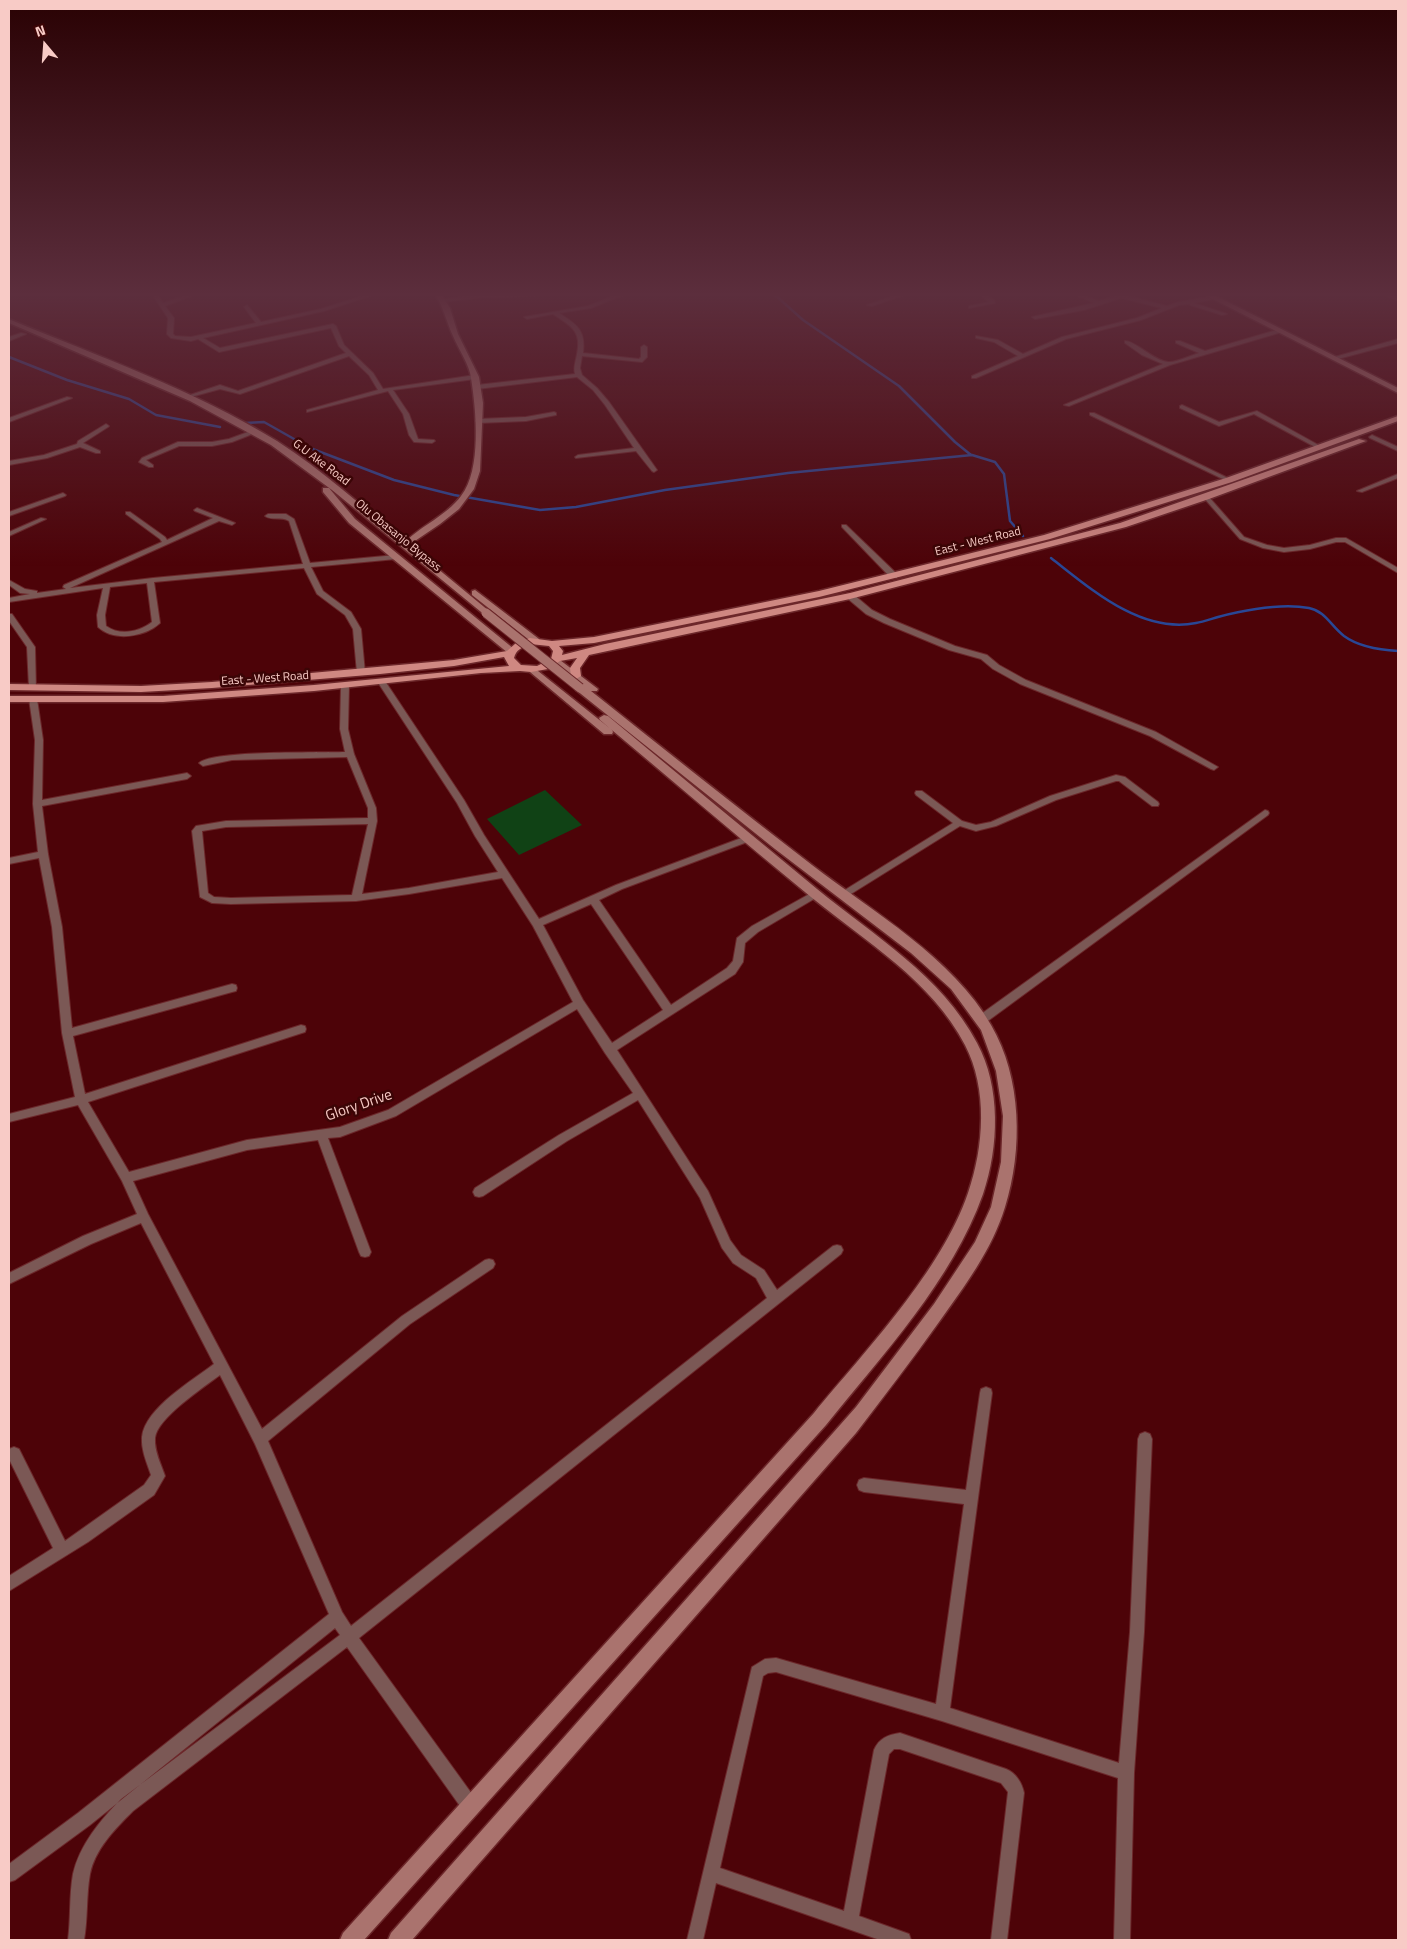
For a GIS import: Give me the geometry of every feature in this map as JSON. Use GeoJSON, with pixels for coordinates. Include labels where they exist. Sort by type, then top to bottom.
{"type":"FeatureCollection","features":[{"type":"Feature","properties":{"kind":"main road","name":"Olu Obasanjo Bypass"},"geometry":{"type":"LineString","coordinates":[[147,385],[215,416],[248,434],[326,490],[482,614]]}},
{"type":"Feature","properties":{"kind":"main road","name":"G.U Ake Road"},"geometry":{"type":"LineString","coordinates":[[160,385],[240,423],[274,443],[336,488],[482,614]]}},
{"type":"Feature","properties":{"kind":"main road"},"geometry":{"type":"LineString","coordinates":[[409,542],[458,504],[470,489],[475,471],[479,403],[477,387]]}},
{"type":"Feature","properties":{"kind":"main road","name":"East - West Road"},"geometry":{"type":"LineString","coordinates":[[9,699],[33,694],[140,689],[361,673],[454,663],[510,652],[518,645],[536,641],[552,644],[594,640],[894,576],[1048,537],[1229,480],[1398,418]]}},
{"type":"Feature","properties":{"kind":"main road","name":"East - West Road"},"geometry":{"type":"LineString","coordinates":[[9,687],[33,694],[163,698],[345,685],[481,670],[527,669],[548,666],[557,659],[571,657],[587,651],[850,596],[1114,527],[1206,497],[1398,427]]}},
{"type":"Feature","properties":{"kind":"main road"},"geometry":{"type":"LineString","coordinates":[[336,488],[372,512],[536,641]]}},
{"type":"Feature","properties":{"kind":"main road"},"geometry":{"type":"LineString","coordinates":[[326,490],[339,508],[352,521],[510,652],[511,662],[527,669],[720,822],[746,839],[770,847],[843,895],[920,953],[951,980],[981,1020],[997,1051],[1010,1107],[1007,1171],[998,1207],[970,1265],[895,1370],[850,1426],[398,1940]]}},
{"type":"Feature","properties":{"kind":"main road"},"geometry":{"type":"LineString","coordinates":[[350,1940],[838,1396],[904,1314],[951,1247],[976,1194],[987,1129],[987,1100],[982,1071],[973,1047],[945,1003],[926,983],[816,894],[770,847],[576,685],[482,614]]}},
{"type":"Feature","properties":{"kind":"main road"},"geometry":{"type":"LineString","coordinates":[[552,644],[558,651],[557,659],[576,685]]}},
{"type":"Feature","properties":{"kind":"main road"},"geometry":{"type":"LineString","coordinates":[[576,685],[576,668],[587,651]]}},
{"type":"Feature","properties":{"kind":"street"},"geometry":{"type":"LineString","coordinates":[[189,397],[220,387],[238,393],[261,385]]}},
{"type":"Feature","properties":{"kind":"street"},"geometry":{"type":"LineString","coordinates":[[378,385],[382,391]]}},
{"type":"Feature","properties":{"kind":"street"},"geometry":{"type":"LineString","coordinates":[[309,411],[389,389],[418,385]]}},
{"type":"Feature","properties":{"kind":"street"},"geometry":{"type":"LineString","coordinates":[[477,387],[494,385]]}},
{"type":"Feature","properties":{"kind":"street"},"geometry":{"type":"LineString","coordinates":[[591,385],[617,414],[638,449],[654,470]]}},
{"type":"Feature","properties":{"kind":"street"},"geometry":{"type":"LineString","coordinates":[[1067,405],[1116,385]]}},
{"type":"Feature","properties":{"kind":"street"},"geometry":{"type":"LineString","coordinates":[[389,389],[398,399],[416,441],[432,441]]}},
{"type":"Feature","properties":{"kind":"street"},"geometry":{"type":"LineString","coordinates":[[9,420],[68,398]]}},
{"type":"Feature","properties":{"kind":"street"},"geometry":{"type":"LineString","coordinates":[[1182,407],[1219,424],[1255,412],[1319,447]]}},
{"type":"Feature","properties":{"kind":"street"},"geometry":{"type":"LineString","coordinates":[[478,422],[526,419],[554,414]]}},
{"type":"Feature","properties":{"kind":"street"},"geometry":{"type":"LineString","coordinates":[[1092,414],[1229,480]]}},
{"type":"Feature","properties":{"kind":"street"},"geometry":{"type":"LineString","coordinates":[[9,463],[44,457],[80,444],[80,442],[106,426]]}},
{"type":"Feature","properties":{"kind":"street"},"geometry":{"type":"LineString","coordinates":[[150,466],[142,462],[144,459],[178,444],[212,444],[230,441],[248,434]]}},
{"type":"Feature","properties":{"kind":"street"},"geometry":{"type":"LineString","coordinates":[[1372,437],[1398,449]]}},
{"type":"Feature","properties":{"kind":"street"},"geometry":{"type":"LineString","coordinates":[[80,444],[98,452]]}},
{"type":"Feature","properties":{"kind":"street"},"geometry":{"type":"LineString","coordinates":[[578,457],[638,449]]}},
{"type":"Feature","properties":{"kind":"street"},"geometry":{"type":"LineString","coordinates":[[1360,491],[1398,476]]}},
{"type":"Feature","properties":{"kind":"street"},"geometry":{"type":"LineString","coordinates":[[9,514],[63,496]]}},
{"type":"Feature","properties":{"kind":"street"},"geometry":{"type":"LineString","coordinates":[[1206,497],[1242,538],[1265,547],[1284,550],[1310,547],[1336,540],[1346,540],[1398,571]]}},
{"type":"Feature","properties":{"kind":"street"},"geometry":{"type":"LineString","coordinates":[[197,510],[232,523]]}},
{"type":"Feature","properties":{"kind":"street"},"geometry":{"type":"LineString","coordinates":[[128,514],[166,542]]}},
{"type":"Feature","properties":{"kind":"street"},"geometry":{"type":"LineString","coordinates":[[268,516],[286,516],[292,520],[307,566],[320,592],[348,614],[357,629],[361,673]]}},
{"type":"Feature","properties":{"kind":"street"},"geometry":{"type":"LineString","coordinates":[[58,592],[219,518]]}},
{"type":"Feature","properties":{"kind":"street"},"geometry":{"type":"LineString","coordinates":[[9,534],[43,519]]}},
{"type":"Feature","properties":{"kind":"street"},"geometry":{"type":"LineString","coordinates":[[844,526],[894,576]]}},
{"type":"Feature","properties":{"kind":"street"},"geometry":{"type":"LineString","coordinates":[[9,600],[38,594],[150,581],[396,557]]}},
{"type":"Feature","properties":{"kind":"street"},"geometry":{"type":"LineString","coordinates":[[107,586],[100,615],[102,626],[113,634],[127,634],[145,629],[156,623],[150,581]]}},
{"type":"Feature","properties":{"kind":"street"},"geometry":{"type":"LineString","coordinates":[[9,582],[23,590],[38,594]]}},
{"type":"Feature","properties":{"kind":"street"},"geometry":{"type":"LineString","coordinates":[[850,596],[869,612],[887,621],[952,648],[984,657],[996,667],[1023,682],[1153,734],[1214,766]]}},
{"type":"Feature","properties":{"kind":"street"},"geometry":{"type":"LineString","coordinates":[[9,616],[31,647],[33,694],[39,740],[37,804],[43,854],[57,927],[67,1033],[81,1100],[126,1178],[260,1439],[337,1617],[349,1637],[471,1807]]}},
{"type":"Feature","properties":{"kind":"street"},"geometry":{"type":"LineString","coordinates":[[381,681],[461,802],[504,874],[537,924],[579,1004],[640,1094],[704,1195],[726,1244],[737,1259],[760,1274],[775,1298]]}},
{"type":"Feature","properties":{"kind":"street"},"geometry":{"type":"LineString","coordinates":[[345,685],[344,729],[350,754],[372,808],[373,821],[356,898]]}},
{"type":"Feature","properties":{"kind":"street"},"geometry":{"type":"LineString","coordinates":[[203,762],[232,757],[350,754]]}},
{"type":"Feature","properties":{"kind":"street"},"geometry":{"type":"LineString","coordinates":[[37,804],[187,776]]}},
{"type":"Feature","properties":{"kind":"street"},"geometry":{"type":"LineString","coordinates":[[919,793],[959,823],[976,828],[993,824],[1053,798],[1116,778],[1122,779],[1155,804]]}},
{"type":"Feature","properties":{"kind":"street"},"geometry":{"type":"LineString","coordinates":[[981,1020],[1265,813]]}},
{"type":"Feature","properties":{"kind":"street"},"geometry":{"type":"LineString","coordinates":[[373,821],[226,824],[199,828],[196,831],[203,895],[212,900],[356,898],[409,891],[504,874]]}},
{"type":"Feature","properties":{"kind":"street"},"geometry":{"type":"LineString","coordinates":[[843,895],[959,823]]}},
{"type":"Feature","properties":{"kind":"street"},"geometry":{"type":"LineString","coordinates":[[537,924],[593,898],[746,839]]}},
{"type":"Feature","properties":{"kind":"street"},"geometry":{"type":"LineString","coordinates":[[9,861],[43,854]]}},
{"type":"Feature","properties":{"kind":"street"},"geometry":{"type":"LineString","coordinates":[[609,1050],[731,971],[738,962],[740,941],[756,929],[816,894]]}},
{"type":"Feature","properties":{"kind":"street"},"geometry":{"type":"LineString","coordinates":[[593,898],[670,1011]]}},
{"type":"Feature","properties":{"kind":"street"},"geometry":{"type":"LineString","coordinates":[[67,1033],[232,988]]}},
{"type":"Feature","properties":{"kind":"street","name":"Glory Drive"},"geometry":{"type":"LineString","coordinates":[[126,1178],[247,1145],[340,1132],[392,1113],[579,1004]]}},
{"type":"Feature","properties":{"kind":"street"},"geometry":{"type":"LineString","coordinates":[[9,1118],[81,1100],[301,1028]]}},
{"type":"Feature","properties":{"kind":"street"},"geometry":{"type":"LineString","coordinates":[[479,1192],[564,1138],[640,1094]]}},
{"type":"Feature","properties":{"kind":"street"},"geometry":{"type":"LineString","coordinates":[[321,1134],[365,1252]]}},
{"type":"Feature","properties":{"kind":"street"},"geometry":{"type":"LineString","coordinates":[[9,1279],[78,1244],[144,1216]]}},
{"type":"Feature","properties":{"kind":"street"},"geometry":{"type":"LineString","coordinates":[[76,1940],[80,1921],[80,1885],[90,1849],[103,1828],[127,1805],[349,1637],[837,1250]]}},
{"type":"Feature","properties":{"kind":"street"},"geometry":{"type":"LineString","coordinates":[[260,1439],[406,1320],[489,1264]]}},
{"type":"Feature","properties":{"kind":"street"},"geometry":{"type":"LineString","coordinates":[[9,1584],[149,1490],[158,1476],[150,1454],[149,1432],[160,1415],[222,1366]]}},
{"type":"Feature","properties":{"kind":"street"},"geometry":{"type":"LineString","coordinates":[[942,1713],[986,1393]]}},
{"type":"Feature","properties":{"kind":"street"},"geometry":{"type":"LineString","coordinates":[[1122,1940],[1126,1773],[1137,1632],[1145,1439]]}},
{"type":"Feature","properties":{"kind":"street"},"geometry":{"type":"LineString","coordinates":[[14,1454],[62,1550]]}},
{"type":"Feature","properties":{"kind":"street"},"geometry":{"type":"LineString","coordinates":[[864,1485],[972,1498]]}},
{"type":"Feature","properties":{"kind":"street"},"geometry":{"type":"LineString","coordinates":[[9,1874],[84,1819],[337,1617]]}},
{"type":"Feature","properties":{"kind":"street"},"geometry":{"type":"LineString","coordinates":[[696,1940],[757,1672],[765,1666],[776,1665],[942,1713],[1126,1773]]}},
{"type":"Feature","properties":{"kind":"street"},"geometry":{"type":"LineString","coordinates":[[850,1922],[882,1750],[890,1742],[900,1741],[1006,1777],[1015,1788],[1000,1940]]}},
{"type":"Feature","properties":{"kind":"street"},"geometry":{"type":"LineString","coordinates":[[710,1873],[903,1940]]}},
{"type":"Feature","properties":{"kind":"green space"},"geometry":{"type":"Polygon","coordinates":[[[545,790],[582,825],[519,855],[487,819],[545,790]]]}},
{"type":"Feature","properties":{"kind":"waterway"},"geometry":{"type":"LineString","coordinates":[[83,385],[129,399],[156,415],[220,427]]}},
{"type":"Feature","properties":{"kind":"waterway"},"geometry":{"type":"LineString","coordinates":[[897,385],[955,442],[971,455]]}},
{"type":"Feature","properties":{"kind":"waterway"},"geometry":{"type":"LineString","coordinates":[[245,423],[264,422],[310,448],[394,480],[454,495],[540,510],[576,507],[665,490],[788,473],[972,455],[995,462],[1004,474],[1010,521],[1023,536]]}},
{"type":"Feature","properties":{"kind":"waterway"},"geometry":{"type":"LineString","coordinates":[[1051,558],[1083,583],[1118,606],[1156,622],[1176,625],[1196,623],[1228,614],[1263,608],[1286,606],[1309,608],[1319,612],[1339,632],[1356,643],[1377,649],[1398,651]]}}]}
